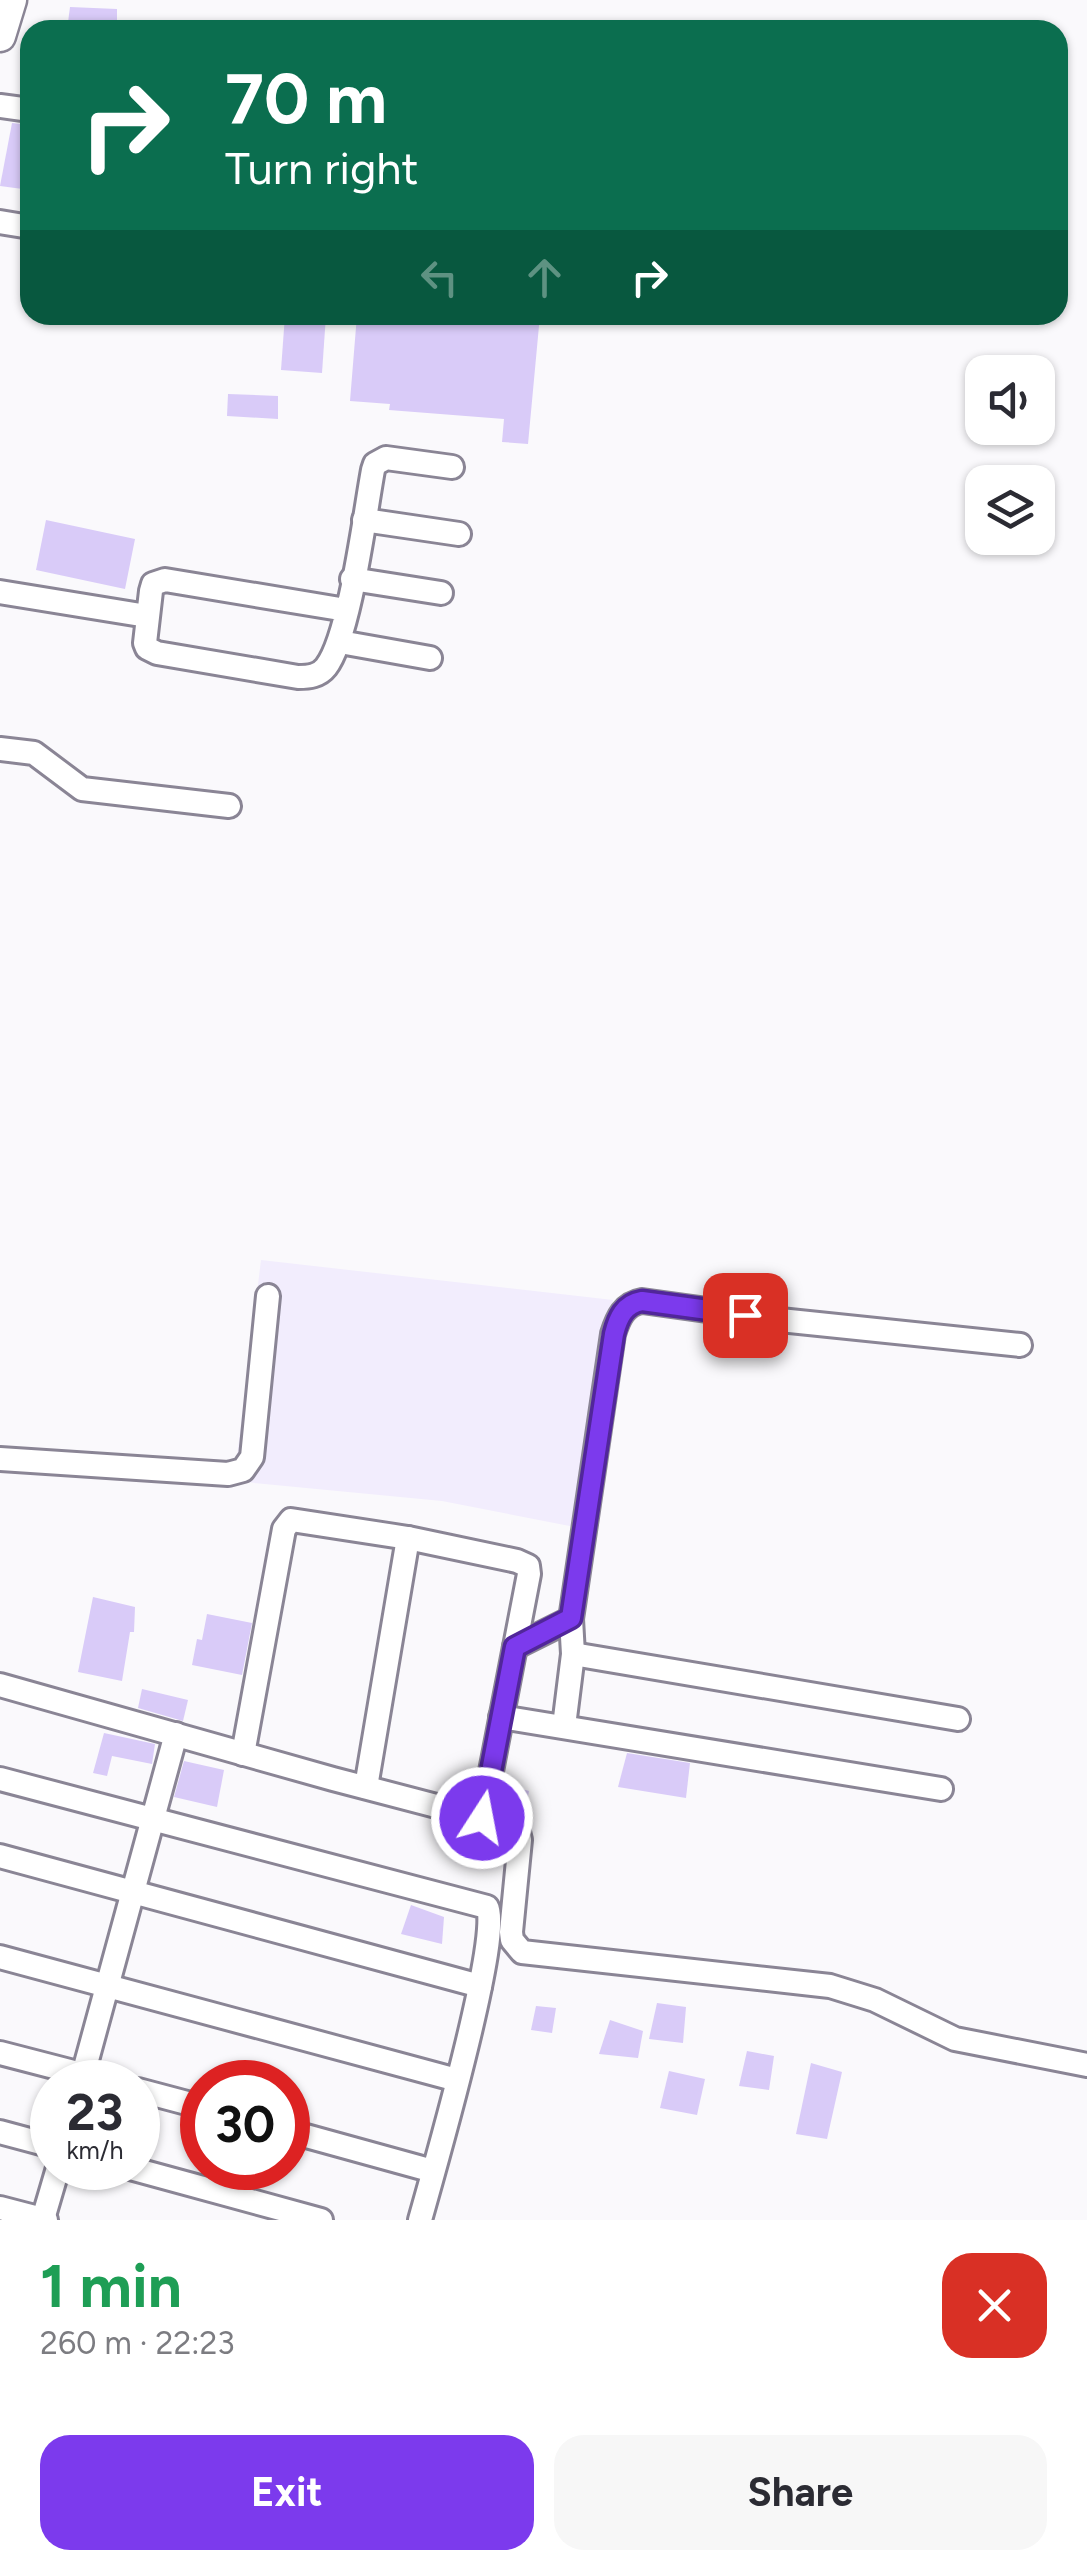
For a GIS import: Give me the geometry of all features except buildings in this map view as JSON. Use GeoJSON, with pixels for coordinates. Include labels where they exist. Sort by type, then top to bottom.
{"type":"FeatureCollection","features":[{"type":"Feature","properties":{"kind":"main road"},"geometry":{"type":"LineString","coordinates":[[0,36],[11,0]]}},
{"type":"Feature","properties":{"kind":"street"},"geometry":{"type":"LineString","coordinates":[[346,610],[165,580],[153,584],[146,643],[152,652],[298,676],[321,672],[340,642],[373,470],[380,460],[452,467]]}},
{"type":"Feature","properties":{"kind":"street"},"geometry":{"type":"LineString","coordinates":[[364,520],[459,534]]}},
{"type":"Feature","properties":{"kind":"street"},"geometry":{"type":"LineString","coordinates":[[352,579],[441,593]]}},
{"type":"Feature","properties":{"kind":"street"},"geometry":{"type":"LineString","coordinates":[[0,592],[148,616]]}},
{"type":"Feature","properties":{"kind":"street"},"geometry":{"type":"LineString","coordinates":[[340,642],[430,658]]}},
{"type":"Feature","properties":{"kind":"street"},"geometry":{"type":"LineString","coordinates":[[0,748],[34,754],[82,789],[230,806]]}},
{"type":"Feature","properties":{"kind":"street"},"geometry":{"type":"LineString","coordinates":[[0,1459],[228,1474],[243,1470],[252,1458],[268,1296]]}},
{"type":"Feature","properties":{"kind":"street"},"geometry":{"type":"LineString","coordinates":[[564,1726],[573,1654],[571,1618],[614,1334],[628,1306],[642,1301],[1020,1345]]}},
{"type":"Feature","properties":{"kind":"street"},"geometry":{"type":"LineString","coordinates":[[244,1754],[286,1524],[297,1519],[517,1561],[528,1566],[530,1574],[482,1818]]}},
{"type":"Feature","properties":{"kind":"street"},"geometry":{"type":"LineString","coordinates":[[366,1788],[408,1538]]}},
{"type":"Feature","properties":{"kind":"street"},"geometry":{"type":"LineString","coordinates":[[515,1647],[571,1618]]}},
{"type":"Feature","properties":{"kind":"street"},"geometry":{"type":"LineString","coordinates":[[573,1654],[958,1719]]}},
{"type":"Feature","properties":{"kind":"street"},"geometry":{"type":"LineString","coordinates":[[0,1685],[509,1825],[518,1832],[520,1840],[511,1932],[522,1952],[830,1986],[874,2000],[955,2039],[1087,2065]]}},
{"type":"Feature","properties":{"kind":"street"},"geometry":{"type":"LineString","coordinates":[[501,1716],[942,1790]]}},
{"type":"Feature","properties":{"kind":"street"},"geometry":{"type":"LineString","coordinates":[[87,2060],[176,1734]]}},
{"type":"Feature","properties":{"kind":"street"},"geometry":{"type":"LineString","coordinates":[[0,1778],[487,1907],[491,1920],[480,1986],[420,2220]]}},
{"type":"Feature","properties":{"kind":"street"},"geometry":{"type":"LineString","coordinates":[[0,1856],[480,1986]]}},
{"type":"Feature","properties":{"kind":"street"},"geometry":{"type":"LineString","coordinates":[[0,1957],[457,2080]]}},
{"type":"Feature","properties":{"kind":"street"},"geometry":{"type":"LineString","coordinates":[[0,2053],[30,2063]]}},
{"type":"Feature","properties":{"kind":"street"},"geometry":{"type":"LineString","coordinates":[[0,2132],[30,2140]]}},
{"type":"Feature","properties":{"kind":"street"},"geometry":{"type":"LineString","coordinates":[[310,2137],[433,2171]]}},
{"type":"Feature","properties":{"kind":"street"},"geometry":{"type":"LineString","coordinates":[[160,2176],[321,2220]]}},
{"type":"Feature","properties":{"kind":"street"},"geometry":{"type":"LineString","coordinates":[[0,2208],[45,2220],[52,2190]]}},
{"type":"Feature","properties":{"kind":"shaded area"},"geometry":{"type":"Polygon","coordinates":[[[261,1260],[613,1300],[585,1529],[442,1501],[234,1481],[261,1260]]]}},
{"type":"Feature","properties":{"kind":"route"},"geometry":{"type":"LineString","coordinates":[[482,1818],[515,1647],[571,1618],[614,1334],[621,1314],[628,1306],[642,1301],[745,1315]]}}]}
